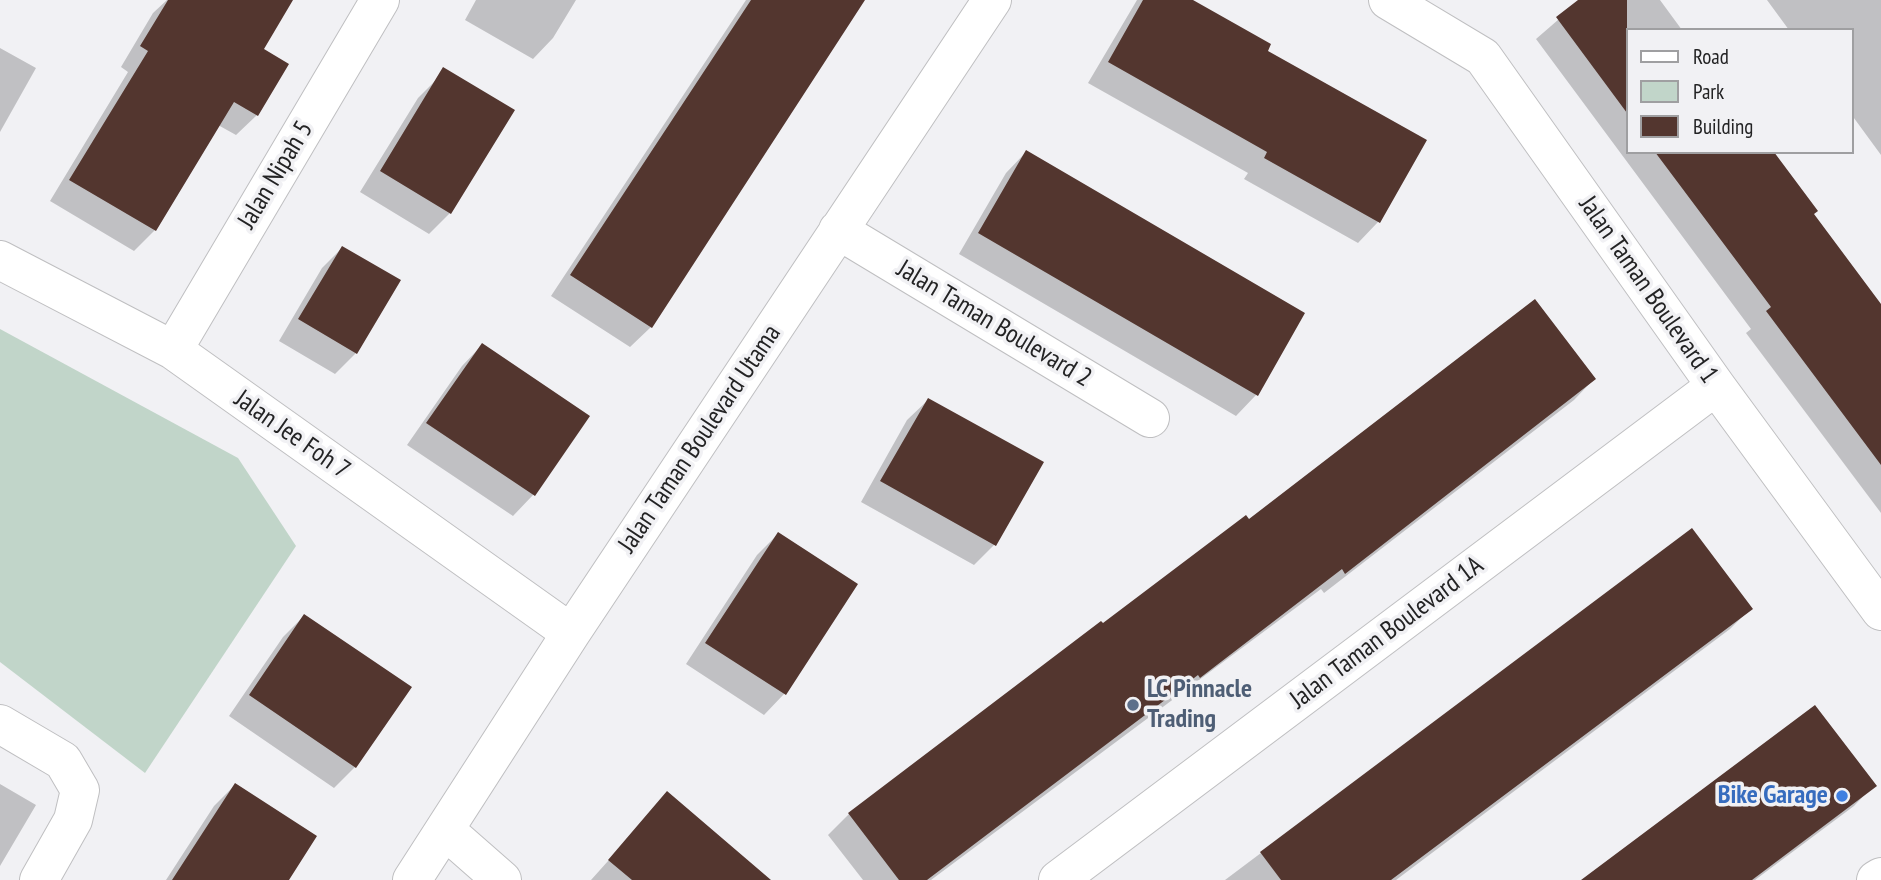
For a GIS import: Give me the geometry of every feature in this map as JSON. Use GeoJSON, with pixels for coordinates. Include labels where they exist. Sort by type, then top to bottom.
{"type":"FeatureCollection","features":[{"type":"Feature","properties":{"kind":"street","name":"Jalan Nipah 5"},"geometry":{"type":"LineString","coordinates":[[173,350],[380,0]]}},
{"type":"Feature","properties":{"kind":"street","name":"Jalan Taman Boulevard Utama"},"geometry":{"type":"LineString","coordinates":[[412,880],[571,633],[992,0]]}},
{"type":"Feature","properties":{"kind":"street","name":"Jalan Taman Boulevard 1"},"geometry":{"type":"LineString","coordinates":[[1388,0],[1483,57],[1716,386],[1881,611]]}},
{"type":"Feature","properties":{"kind":"street","name":"Jalan Taman Boulevard 2"},"geometry":{"type":"LineString","coordinates":[[838,230],[1150,418]]}},
{"type":"Feature","properties":{"kind":"street","name":"Jalan Jee Foh 7"},"geometry":{"type":"LineString","coordinates":[[0,260],[173,350],[571,633]]}},
{"type":"Feature","properties":{"kind":"street","name":"Jalan Taman Boulevard 1A"},"geometry":{"type":"LineString","coordinates":[[1058,880],[1716,386]]}},
{"type":"Feature","properties":{"kind":"street"},"geometry":{"type":"LineString","coordinates":[[0,724],[63,761],[80,790],[73,820],[39,880]]}},
{"type":"Feature","properties":{"kind":"street"},"geometry":{"type":"LineString","coordinates":[[445,830],[502,880]]}},
{"type":"Feature","properties":{"kind":"street"},"geometry":{"type":"LineString","coordinates":[[1876,880],[1881,877]]}},
{"type":"Feature","properties":{"kind":"green space"},"geometry":{"type":"Polygon","coordinates":[[[0,329],[238,458],[296,546],[145,773],[0,662],[0,329]]]}},
{"type":"Feature","properties":{"kind":"building"},"geometry":{"type":"Polygon","coordinates":[[[168,0],[293,0],[264,49],[289,64],[258,116],[234,102],[156,231],[69,180],[148,51],[140,46],[168,0]]]}},
{"type":"Feature","properties":{"kind":"building"},"geometry":{"type":"Polygon","coordinates":[[[751,0],[865,0],[652,328],[570,275],[751,0]]]}},
{"type":"Feature","properties":{"kind":"building"},"geometry":{"type":"Polygon","coordinates":[[[1143,0],[1193,0],[1271,44],[1268,51],[1427,140],[1380,223],[1264,158],[1267,152],[1108,62],[1143,0]]]}},
{"type":"Feature","properties":{"kind":"building"},"geometry":{"type":"Polygon","coordinates":[[[1578,0],[1627,0],[1626,112],[1556,17],[1578,0]]]}},
{"type":"Feature","properties":{"kind":"building"},"geometry":{"type":"Polygon","coordinates":[[[443,67],[515,110],[451,214],[380,171],[443,67]]]}},
{"type":"Feature","properties":{"kind":"building"},"geometry":{"type":"Polygon","coordinates":[[[1026,150],[1305,313],[1258,396],[978,233],[1026,150]]]}},
{"type":"Feature","properties":{"kind":"building"},"geometry":{"type":"Polygon","coordinates":[[[1656,154],[1775,154],[1818,211],[1814,214],[1881,304],[1881,465],[1766,311],[1771,307],[1656,154]]]}},
{"type":"Feature","properties":{"kind":"building"},"geometry":{"type":"Polygon","coordinates":[[[342,246],[401,280],[357,354],[298,319],[342,246]]]}},
{"type":"Feature","properties":{"kind":"building"},"geometry":{"type":"Polygon","coordinates":[[[1535,299],[1596,379],[1345,574],[1342,569],[927,880],[899,880],[848,813],[1101,621],[1103,623],[1246,515],[1249,519],[1535,299]]]}},
{"type":"Feature","properties":{"kind":"building"},"geometry":{"type":"Polygon","coordinates":[[[482,343],[590,416],[535,496],[426,423],[482,343]]]}},
{"type":"Feature","properties":{"kind":"building"},"geometry":{"type":"Polygon","coordinates":[[[928,398],[1044,462],[996,546],[880,481],[928,398]]]}},
{"type":"Feature","properties":{"kind":"building"},"geometry":{"type":"Polygon","coordinates":[[[1692,528],[1753,609],[1391,880],[1281,880],[1260,852],[1692,528]]]}},
{"type":"Feature","properties":{"kind":"building"},"geometry":{"type":"Polygon","coordinates":[[[778,532],[858,584],[786,695],[705,643],[778,532]]]}},
{"type":"Feature","properties":{"kind":"building"},"geometry":{"type":"Polygon","coordinates":[[[304,614],[412,687],[356,768],[249,695],[304,614]]]}},
{"type":"Feature","properties":{"kind":"building"},"geometry":{"type":"Polygon","coordinates":[[[1815,705],[1877,786],[1752,880],[1581,880],[1815,705]]]}},
{"type":"Feature","properties":{"kind":"building"},"geometry":{"type":"Polygon","coordinates":[[[235,783],[317,836],[289,880],[172,880],[235,783]]]}},
{"type":"Feature","properties":{"kind":"building"},"geometry":{"type":"Polygon","coordinates":[[[667,791],[771,880],[632,880],[608,860],[667,791]]]}},
{"type":"Feature","properties":{"kind":"place","name":"LC Pinnacle Trading"},"geometry":{"type":"Point","coordinates":[1133,705]}},
{"type":"Feature","properties":{"kind":"place","name":"Bike Garage"},"geometry":{"type":"Point","coordinates":[1842,796]}}]}
